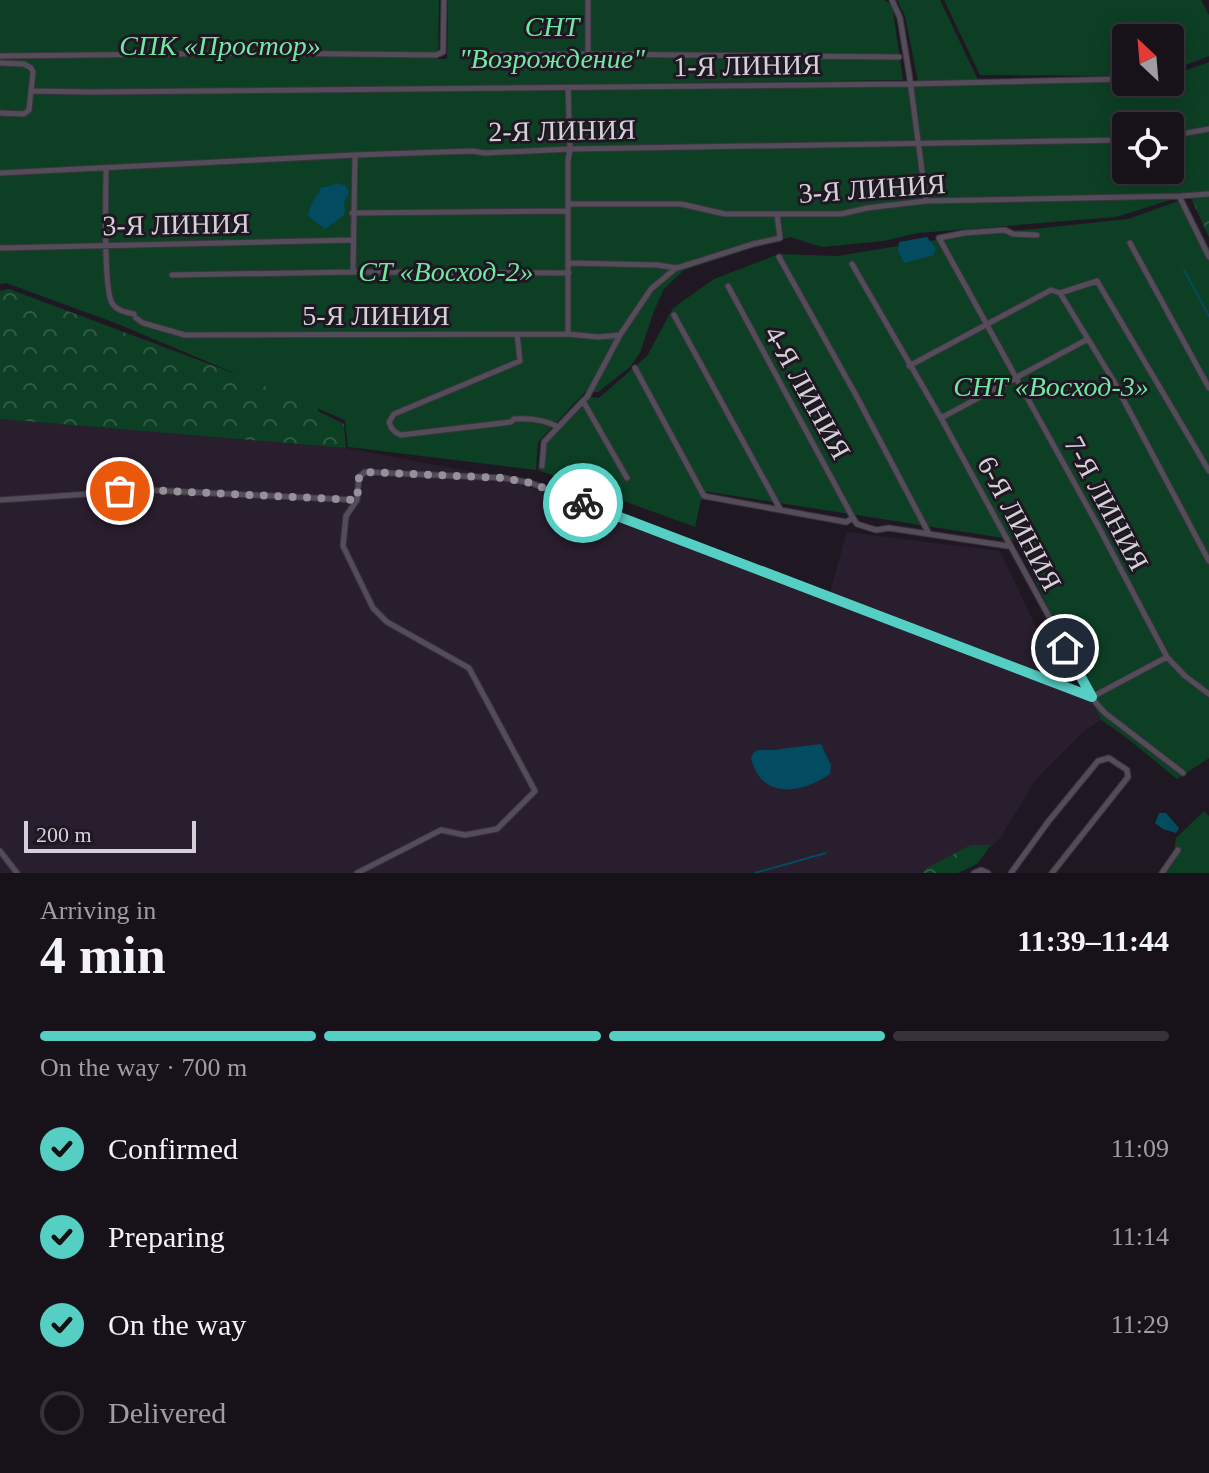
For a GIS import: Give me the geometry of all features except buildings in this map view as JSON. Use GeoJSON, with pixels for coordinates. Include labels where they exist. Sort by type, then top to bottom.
{"type":"FeatureCollection","features":[{"type":"Feature","properties":{"kind":"street"},"geometry":{"type":"LineString","coordinates":[[0,56],[241,53],[436,55],[443,52],[444,0]]}},
{"type":"Feature","properties":{"kind":"street"},"geometry":{"type":"LineString","coordinates":[[588,0],[588,54]]}},
{"type":"Feature","properties":{"kind":"street"},"geometry":{"type":"LineString","coordinates":[[892,0],[900,18],[926,201]]}},
{"type":"Feature","properties":{"kind":"street"},"geometry":{"type":"LineString","coordinates":[[467,55],[899,57]]}},
{"type":"Feature","properties":{"kind":"street"},"geometry":{"type":"LineString","coordinates":[[0,63],[24,64],[33,72],[29,110],[24,114],[0,113]]}},
{"type":"Feature","properties":{"kind":"street","name":"1-Я ЛИНИЯ"},"geometry":{"type":"LineString","coordinates":[[32,91],[910,84],[1112,79]]}},
{"type":"Feature","properties":{"kind":"street"},"geometry":{"type":"LineString","coordinates":[[568,87],[568,334]]}},
{"type":"Feature","properties":{"kind":"street"},"geometry":{"type":"LineString","coordinates":[[1184,133],[1209,129]]}},
{"type":"Feature","properties":{"kind":"street","name":"2-Я ЛИНИЯ"},"geometry":{"type":"LineString","coordinates":[[0,173],[472,151],[1112,140]]}},
{"type":"Feature","properties":{"kind":"street"},"geometry":{"type":"LineString","coordinates":[[353,272],[355,155]]}},
{"type":"Feature","properties":{"kind":"street"},"geometry":{"type":"LineString","coordinates":[[106,169],[106,245]]}},
{"type":"Feature","properties":{"kind":"street","name":"3-Я ЛИНИЯ"},"geometry":{"type":"LineString","coordinates":[[352,213],[681,204],[725,214],[841,214],[926,201],[1181,198],[1209,194]]}},
{"type":"Feature","properties":{"kind":"street"},"geometry":{"type":"LineString","coordinates":[[1181,198],[1209,257]]}},
{"type":"Feature","properties":{"kind":"street"},"geometry":{"type":"LineString","coordinates":[[542,466],[544,442],[585,399],[620,335],[651,289],[677,268],[780,238],[777,214]]}},
{"type":"Feature","properties":{"kind":"street","name":"7-Я ЛИНИЯ"},"geometry":{"type":"LineString","coordinates":[[1037,235],[1013,234],[1005,230],[939,238],[1167,657],[1209,694]]}},
{"type":"Feature","properties":{"kind":"street","name":"3-Я ЛИНИЯ"},"geometry":{"type":"LineString","coordinates":[[0,248],[353,240]]}},
{"type":"Feature","properties":{"kind":"street"},"geometry":{"type":"LineString","coordinates":[[1130,243],[1209,388]]}},
{"type":"Feature","properties":{"kind":"street","name":"5-Я ЛИНИЯ"},"geometry":{"type":"LineString","coordinates":[[106,245],[109,299],[117,309],[151,326],[185,335],[620,335]]}},
{"type":"Feature","properties":{"kind":"street"},"geometry":{"type":"LineString","coordinates":[[779,257],[928,533]]}},
{"type":"Feature","properties":{"kind":"street"},"geometry":{"type":"LineString","coordinates":[[569,263],[677,268]]}},
{"type":"Feature","properties":{"kind":"street","name":"6-Я ЛИНИЯ"},"geometry":{"type":"LineString","coordinates":[[852,264],[941,418],[1092,697],[1105,713],[1183,773]]}},
{"type":"Feature","properties":{"kind":"street"},"geometry":{"type":"LineString","coordinates":[[172,275],[569,273]]}},
{"type":"Feature","properties":{"kind":"street"},"geometry":{"type":"LineString","coordinates":[[909,366],[1051,290],[1060,293],[1097,281],[1209,471]]}},
{"type":"Feature","properties":{"kind":"street","name":"4-Я ЛИНИЯ"},"geometry":{"type":"LineString","coordinates":[[728,286],[853,518]]}},
{"type":"Feature","properties":{"kind":"street"},"geometry":{"type":"LineString","coordinates":[[1060,293],[1113,380],[1209,561]]}},
{"type":"Feature","properties":{"kind":"street"},"geometry":{"type":"LineString","coordinates":[[674,315],[780,510]]}},
{"type":"Feature","properties":{"kind":"street"},"geometry":{"type":"LineString","coordinates":[[517,334],[520,361],[394,414],[389,422],[391,428],[401,435],[511,422],[521,418],[540,419],[558,427]]}},
{"type":"Feature","properties":{"kind":"street"},"geometry":{"type":"LineString","coordinates":[[941,418],[1088,339]]}},
{"type":"Feature","properties":{"kind":"street"},"geometry":{"type":"LineString","coordinates":[[635,368],[704,496],[846,522],[853,518],[857,524],[876,530],[889,528],[1009,546]]}},
{"type":"Feature","properties":{"kind":"street"},"geometry":{"type":"LineString","coordinates":[[585,399],[627,478]]}},
{"type":"Feature","properties":{"kind":"street"},"geometry":{"type":"LineString","coordinates":[[357,873],[441,830],[465,835],[497,829],[535,791],[469,668],[387,622],[373,608],[343,546],[346,516],[357,500],[359,477],[365,472],[504,478],[531,483],[1092,697],[1167,657]]}},
{"type":"Feature","properties":{"kind":"street"},"geometry":{"type":"LineString","coordinates":[[0,500],[147,490],[357,500]]}},
{"type":"Feature","properties":{"kind":"street"},"geometry":{"type":"LineString","coordinates":[[1011,873],[1098,761],[1109,758],[1127,770],[1128,777],[1052,873]]}},
{"type":"Feature","properties":{"kind":"street"},"geometry":{"type":"LineString","coordinates":[[1162,873],[1178,850]]}},
{"type":"Feature","properties":{"kind":"street"},"geometry":{"type":"LineString","coordinates":[[0,851],[17,873]]}},
{"type":"Feature","properties":{"kind":"street"},"geometry":{"type":"LineString","coordinates":[[974,873],[981,870],[988,873]]}},
{"type":"Feature","properties":{"kind":"shaded area"},"geometry":{"type":"Polygon","coordinates":[[[0,419],[346,448],[504,478],[829,596],[847,532],[1000,551],[1060,678],[1090,698],[1101,720],[1085,730],[1037,778],[1000,838],[975,862],[954,873],[0,873],[0,419]]]}},
{"type":"Feature","properties":{"kind":"green space","name":"СТ «Восход-2»"},"geometry":{"type":"Polygon","coordinates":[[[0,0],[439,0],[438,59],[447,59],[448,0],[884,0],[892,5],[903,80],[159,90],[159,94],[1112,81],[1112,96],[1184,96],[1184,71],[1209,62],[1209,196],[1180,197],[1116,217],[918,233],[884,241],[822,247],[790,237],[684,270],[664,289],[640,353],[630,367],[598,392],[585,392],[538,442],[536,470],[348,447],[345,420],[118,324],[6,283],[0,284],[0,0]]]}},
{"type":"Feature","properties":{"kind":"green space"},"geometry":{"type":"Polygon","coordinates":[[[897,0],[940,0],[978,80],[918,82],[905,16],[897,0]]]}},
{"type":"Feature","properties":{"kind":"green space"},"geometry":{"type":"Polygon","coordinates":[[[944,0],[1201,0],[1209,15],[1209,56],[1184,66],[1184,24],[1112,24],[1112,76],[980,75],[944,0]]]}},
{"type":"Feature","properties":{"kind":"green space"},"geometry":{"type":"Polygon","coordinates":[[[1209,197],[1209,237],[1191,198],[1209,197]]]}},
{"type":"Feature","properties":{"kind":"green space","name":"СНТ «Восход-3»"},"geometry":{"type":"Polygon","coordinates":[[[1184,199],[1209,248],[1209,758],[1177,779],[1101,720],[1016,540],[703,491],[695,527],[538,470],[542,440],[585,396],[599,398],[647,356],[673,308],[714,279],[779,254],[837,256],[948,238],[1128,219],[1184,199]]]}},
{"type":"Feature","properties":{"kind":"green space"},"geometry":{"type":"Polygon","coordinates":[[[9,289],[233,373],[318,367],[318,411],[344,424],[346,448],[0,419],[0,291],[9,289]]]}},
{"type":"Feature","properties":{"kind":"green space"},"geometry":{"type":"Polygon","coordinates":[[[1204,811],[1209,816],[1209,873],[1165,873],[1172,863],[1176,838],[1204,811]]]}},
{"type":"Feature","properties":{"kind":"green space"},"geometry":{"type":"Polygon","coordinates":[[[971,845],[991,845],[977,864],[958,873],[922,873],[927,868],[971,845]]]}},
{"type":"Feature","properties":{"kind":"water"},"geometry":{"type":"Polygon","coordinates":[[[337,183],[346,186],[349,192],[344,202],[345,213],[325,229],[308,216],[309,210],[320,188],[337,183]]]}},
{"type":"Feature","properties":{"kind":"water"},"geometry":{"type":"Polygon","coordinates":[[[927,237],[935,247],[934,255],[904,263],[898,251],[899,242],[927,237]]]}},
{"type":"Feature","properties":{"kind":"water"},"geometry":{"type":"Polygon","coordinates":[[[821,744],[831,765],[830,774],[795,789],[773,787],[763,781],[751,758],[758,750],[821,744]]]}},
{"type":"Feature","properties":{"kind":"water"},"geometry":{"type":"Polygon","coordinates":[[[1159,813],[1166,813],[1179,828],[1176,833],[1155,823],[1159,813]]]}},
{"type":"Feature","properties":{"kind":"waterway"},"geometry":{"type":"LineString","coordinates":[[1184,270],[1209,316]]}},
{"type":"Feature","properties":{"kind":"waterway"},"geometry":{"type":"LineString","coordinates":[[755,873],[826,853]]}},
{"type":"Feature","properties":{"kind":"way so far"},"geometry":{"type":"LineString","coordinates":[[120,491],[357,500],[359,477],[365,472],[504,478],[531,483],[583,503]]}},
{"type":"Feature","properties":{"kind":"route"},"geometry":{"type":"LineString","coordinates":[[583,503],[1092,697],[1065,648]]}},
{"type":"Feature","properties":{"kind":"park label","name":"СНТ \"Возрождение\""},"geometry":{"type":"Point","coordinates":[552,42]}},
{"type":"Feature","properties":{"kind":"park label","name":"СПК «Простор»"},"geometry":{"type":"Point","coordinates":[220,45]}}]}
